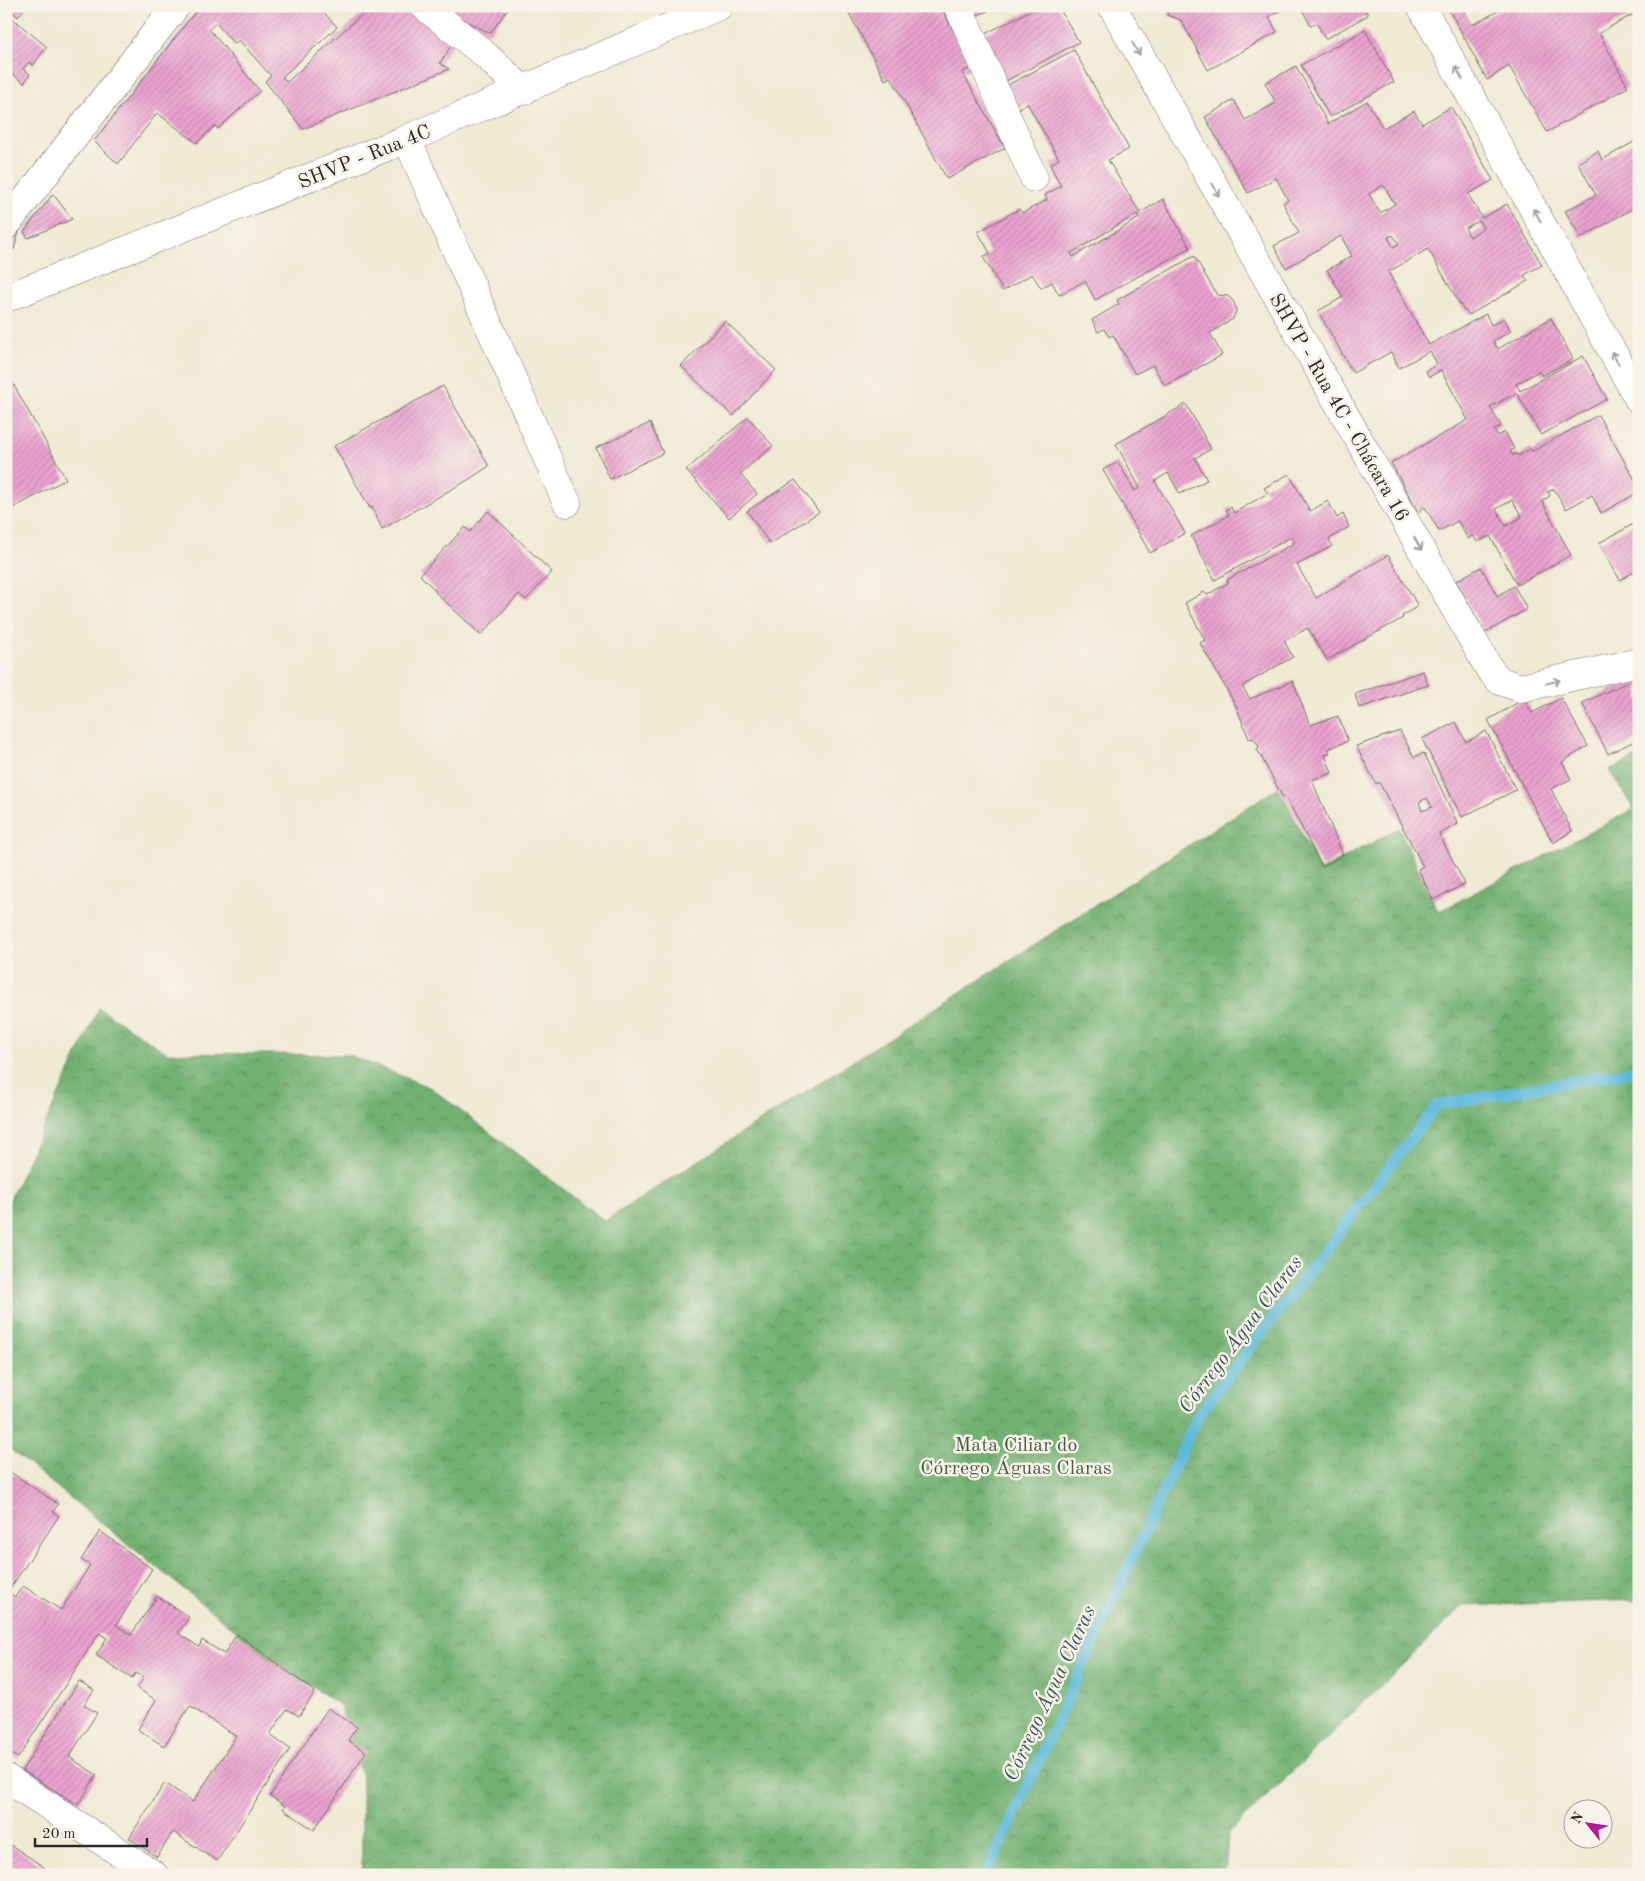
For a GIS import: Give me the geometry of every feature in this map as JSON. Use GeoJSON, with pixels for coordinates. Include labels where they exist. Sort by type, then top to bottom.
{"type":"FeatureCollection","features":[{"type":"Feature","properties":{"kind":"street"},"geometry":{"type":"LineString","coordinates":[[6,225],[176,6]]}},
{"type":"Feature","properties":{"kind":"street"},"geometry":{"type":"LineString","coordinates":[[424,6],[482,52],[524,91]]}},
{"type":"Feature","properties":{"kind":"street","name":"SHVP - Rua 4C"},"geometry":{"type":"LineString","coordinates":[[6,298],[407,139],[524,91],[719,6]]}},
{"type":"Feature","properties":{"kind":"street"},"geometry":{"type":"LineString","coordinates":[[958,6],[1034,178]]}},
{"type":"Feature","properties":{"kind":"street","name":"SHVP - Rua 4C - Chácara 16"},"geometry":{"type":"LineString","coordinates":[[1112,6],[1490,670],[1505,684],[1521,688],[1639,662]]}},
{"type":"Feature","properties":{"kind":"street"},"geometry":{"type":"LineString","coordinates":[[1422,6],[1639,400]]}},
{"type":"Feature","properties":{"kind":"street"},"geometry":{"type":"LineString","coordinates":[[407,139],[567,503]]}},
{"type":"Feature","properties":{"kind":"street"},"geometry":{"type":"LineString","coordinates":[[6,1778],[154,1875]]}},
{"type":"Feature","properties":{"kind":"green space","name":"Mata Ciliar do Córrego Águas Claras"},"geometry":{"type":"Polygon","coordinates":[[[1639,756],[1639,1600],[1463,1606],[1228,1834],[1225,1875],[362,1875],[362,1777],[340,1705],[277,1664],[6,1446],[6,1208],[99,1008],[167,1053],[349,1055],[431,1088],[605,1221],[1279,787],[1320,871],[1399,828],[1438,912],[1634,809],[1609,770],[1639,756]]]}},
{"type":"Feature","properties":{"kind":"building"},"geometry":{"type":"Polygon","coordinates":[[[6,6],[26,6],[18,17],[6,6]]]}},
{"type":"Feature","properties":{"kind":"building"},"geometry":{"type":"Polygon","coordinates":[[[200,6],[318,6],[337,27],[282,77],[287,82],[363,13],[353,6],[416,6],[455,40],[440,63],[449,69],[303,129],[265,81],[271,76],[239,40],[234,44],[216,23],[209,29],[260,91],[218,129],[215,126],[197,143],[157,113],[118,164],[94,141],[200,6]]]}},
{"type":"Feature","properties":{"kind":"building"},"geometry":{"type":"Polygon","coordinates":[[[446,6],[506,6],[509,8],[490,33],[464,20],[446,6]]]}},
{"type":"Feature","properties":{"kind":"building"},"geometry":{"type":"Polygon","coordinates":[[[853,6],[940,6],[973,67],[962,72],[1005,148],[947,179],[891,77],[885,80],[847,9],[853,6]]]}},
{"type":"Feature","properties":{"kind":"building"},"geometry":{"type":"Polygon","coordinates":[[[962,6],[999,6],[969,19],[962,6]]]}},
{"type":"Feature","properties":{"kind":"building"},"geometry":{"type":"Polygon","coordinates":[[[1039,6],[1058,6],[1079,42],[1004,82],[979,37],[1039,6]]]}},
{"type":"Feature","properties":{"kind":"building"},"geometry":{"type":"Polygon","coordinates":[[[1164,6],[1288,6],[1269,17],[1277,32],[1208,70],[1181,20],[1167,15],[1168,12],[1164,6]]]}},
{"type":"Feature","properties":{"kind":"building"},"geometry":{"type":"Polygon","coordinates":[[[1300,6],[1363,6],[1368,15],[1325,39],[1317,23],[1311,26],[1300,6]]]}},
{"type":"Feature","properties":{"kind":"building"},"geometry":{"type":"Polygon","coordinates":[[[1447,6],[1472,6],[1464,11],[1472,25],[1502,9],[1500,6],[1639,6],[1639,11],[1599,33],[1628,87],[1547,132],[1509,66],[1487,80],[1447,6]]]}},
{"type":"Feature","properties":{"kind":"building"},"geometry":{"type":"Polygon","coordinates":[[[6,13],[47,47],[33,65],[29,62],[23,69],[30,74],[24,83],[6,69],[6,13]]]}},
{"type":"Feature","properties":{"kind":"building"},"geometry":{"type":"Polygon","coordinates":[[[1365,30],[1394,82],[1330,117],[1301,65],[1365,30]]]}},
{"type":"Feature","properties":{"kind":"building"},"geometry":{"type":"Polygon","coordinates":[[[1074,50],[1129,149],[1108,160],[1140,213],[1163,199],[1190,248],[1095,300],[1085,281],[1059,295],[1052,282],[1041,288],[1032,274],[1003,291],[983,257],[990,253],[978,232],[1019,209],[1022,213],[1047,200],[1045,195],[1061,186],[1050,165],[1059,159],[1027,103],[1019,109],[1006,86],[1074,50]],[[1137,214],[1071,253],[1073,257],[1139,218],[1137,214]]]}},
{"type":"Feature","properties":{"kind":"building"},"geometry":{"type":"Polygon","coordinates":[[[1296,66],[1328,124],[1367,101],[1383,128],[1414,111],[1422,124],[1451,107],[1493,180],[1468,194],[1482,218],[1507,204],[1542,265],[1524,275],[1528,281],[1469,315],[1464,311],[1428,249],[1388,272],[1429,345],[1486,314],[1491,325],[1504,318],[1511,331],[1493,341],[1498,349],[1551,318],[1573,359],[1542,376],[1539,371],[1516,384],[1520,391],[1583,356],[1607,399],[1541,435],[1517,393],[1490,407],[1501,426],[1494,430],[1498,436],[1505,432],[1514,449],[1510,451],[1512,455],[1517,454],[1518,456],[1530,449],[1533,451],[1598,415],[1639,487],[1639,492],[1601,513],[1592,495],[1566,509],[1554,489],[1548,492],[1550,496],[1542,501],[1571,555],[1517,585],[1490,536],[1477,542],[1473,535],[1468,539],[1458,521],[1439,531],[1425,507],[1418,512],[1391,463],[1468,420],[1441,370],[1429,377],[1426,371],[1437,364],[1430,351],[1399,368],[1391,352],[1353,373],[1318,311],[1343,297],[1327,270],[1352,256],[1341,236],[1286,268],[1274,246],[1299,233],[1283,203],[1288,200],[1276,178],[1248,193],[1205,117],[1234,100],[1245,120],[1276,103],[1265,83],[1296,66]],[[1383,185],[1369,194],[1380,213],[1395,204],[1383,185]],[[1479,221],[1465,228],[1470,237],[1483,228],[1479,221]],[[1393,235],[1388,237],[1393,247],[1399,244],[1393,235]],[[1512,500],[1496,509],[1506,526],[1522,517],[1512,500]]]}},
{"type":"Feature","properties":{"kind":"building"},"geometry":{"type":"Polygon","coordinates":[[[1639,139],[1639,205],[1581,238],[1565,211],[1596,195],[1578,163],[1598,151],[1602,160],[1639,139]]]}},
{"type":"Feature","properties":{"kind":"building"},"geometry":{"type":"Polygon","coordinates":[[[53,194],[72,219],[28,238],[24,232],[53,194]]]}},
{"type":"Feature","properties":{"kind":"building"},"geometry":{"type":"Polygon","coordinates":[[[22,222],[14,249],[6,252],[6,228],[22,222]]]}},
{"type":"Feature","properties":{"kind":"building"},"geometry":{"type":"Polygon","coordinates":[[[1194,256],[1217,295],[1228,296],[1234,302],[1236,311],[1233,319],[1210,333],[1222,355],[1165,386],[1153,365],[1135,374],[1113,335],[1109,337],[1104,329],[1098,332],[1092,320],[1119,304],[1117,300],[1194,256]]]}},
{"type":"Feature","properties":{"kind":"building"},"geometry":{"type":"Polygon","coordinates":[[[725,321],[776,370],[733,416],[681,366],[725,321]]]}},
{"type":"Feature","properties":{"kind":"building"},"geometry":{"type":"Polygon","coordinates":[[[6,371],[66,479],[6,512],[6,371]]]}},
{"type":"Feature","properties":{"kind":"building"},"geometry":{"type":"Polygon","coordinates":[[[443,386],[489,466],[382,529],[372,507],[370,508],[334,446],[443,386]]]}},
{"type":"Feature","properties":{"kind":"building"},"geometry":{"type":"Polygon","coordinates":[[[1186,404],[1211,449],[1195,458],[1207,480],[1180,494],[1168,473],[1155,481],[1185,533],[1150,553],[1103,470],[1118,462],[1135,491],[1140,488],[1116,444],[1186,404]]]}},
{"type":"Feature","properties":{"kind":"building"},"geometry":{"type":"Polygon","coordinates":[[[748,417],[773,446],[740,474],[757,494],[729,518],[686,470],[748,417]]]}},
{"type":"Feature","properties":{"kind":"building"},"geometry":{"type":"Polygon","coordinates":[[[650,423],[663,453],[610,479],[596,448],[650,423]]]}},
{"type":"Feature","properties":{"kind":"building"},"geometry":{"type":"Polygon","coordinates":[[[1289,474],[1310,511],[1328,501],[1337,518],[1343,514],[1349,527],[1329,539],[1332,546],[1297,565],[1316,598],[1388,555],[1418,606],[1402,616],[1403,618],[1327,660],[1308,628],[1284,641],[1293,657],[1242,686],[1250,699],[1293,681],[1310,725],[1338,716],[1348,741],[1328,749],[1330,753],[1325,755],[1332,773],[1312,780],[1343,855],[1322,867],[1287,799],[1282,796],[1257,749],[1259,747],[1257,743],[1252,738],[1249,739],[1236,706],[1200,643],[1205,640],[1185,603],[1204,592],[1207,595],[1228,583],[1227,580],[1294,543],[1291,537],[1215,580],[1191,536],[1229,515],[1226,510],[1231,507],[1234,513],[1268,493],[1264,488],[1289,474]]]}},
{"type":"Feature","properties":{"kind":"building"},"geometry":{"type":"Polygon","coordinates":[[[795,480],[819,512],[770,544],[747,511],[795,480]]]}},
{"type":"Feature","properties":{"kind":"building"},"geometry":{"type":"Polygon","coordinates":[[[488,511],[552,572],[526,600],[519,594],[481,635],[435,592],[420,575],[465,527],[470,532],[488,511]]]}},
{"type":"Feature","properties":{"kind":"building"},"geometry":{"type":"Polygon","coordinates":[[[1639,521],[1639,569],[1620,580],[1599,543],[1639,521]]]}},
{"type":"Feature","properties":{"kind":"building"},"geometry":{"type":"Polygon","coordinates":[[[1481,567],[1497,596],[1514,586],[1527,609],[1485,633],[1456,581],[1481,567]]]}},
{"type":"Feature","properties":{"kind":"building"},"geometry":{"type":"Polygon","coordinates":[[[1423,671],[1428,685],[1359,708],[1355,694],[1423,671]]]}},
{"type":"Feature","properties":{"kind":"building"},"geometry":{"type":"Polygon","coordinates":[[[1639,677],[1639,739],[1608,754],[1582,703],[1639,677]]]}},
{"type":"Feature","properties":{"kind":"building"},"geometry":{"type":"Polygon","coordinates":[[[1561,698],[1588,746],[1562,762],[1571,779],[1551,789],[1572,831],[1553,843],[1488,720],[1524,699],[1532,713],[1561,698]]]}},
{"type":"Feature","properties":{"kind":"building"},"geometry":{"type":"Polygon","coordinates":[[[1456,722],[1466,742],[1486,731],[1516,790],[1462,817],[1422,739],[1456,722]]]}},
{"type":"Feature","properties":{"kind":"building"},"geometry":{"type":"Polygon","coordinates":[[[1400,731],[1414,757],[1424,753],[1458,824],[1439,834],[1465,884],[1433,900],[1418,869],[1423,866],[1379,782],[1376,784],[1356,746],[1400,731]],[[1427,798],[1419,802],[1422,811],[1432,807],[1427,798]]]}},
{"type":"Feature","properties":{"kind":"building"},"geometry":{"type":"Polygon","coordinates":[[[6,1469],[58,1504],[53,1512],[59,1516],[11,1587],[6,1584],[6,1469]]]}},
{"type":"Feature","properties":{"kind":"building"},"geometry":{"type":"Polygon","coordinates":[[[100,1531],[152,1569],[116,1625],[131,1635],[157,1596],[189,1617],[178,1633],[199,1647],[202,1640],[224,1654],[237,1634],[315,1692],[299,1716],[287,1709],[274,1728],[270,1735],[290,1749],[217,1861],[173,1832],[157,1857],[129,1838],[165,1783],[193,1802],[236,1736],[190,1706],[164,1746],[140,1731],[138,1729],[156,1700],[137,1688],[144,1677],[135,1673],[132,1679],[96,1655],[107,1638],[99,1633],[18,1758],[6,1750],[6,1590],[15,1597],[23,1586],[61,1610],[90,1565],[81,1560],[100,1531]]]}},
{"type":"Feature","properties":{"kind":"building"},"geometry":{"type":"Polygon","coordinates":[[[79,1681],[94,1690],[84,1705],[97,1713],[69,1757],[97,1775],[78,1805],[22,1770],[79,1681]]]}},
{"type":"Feature","properties":{"kind":"building"},"geometry":{"type":"Polygon","coordinates":[[[328,1708],[357,1727],[348,1740],[366,1752],[314,1830],[283,1809],[285,1806],[270,1796],[328,1708]]]}},
{"type":"Feature","properties":{"kind":"building"},"geometry":{"type":"Polygon","coordinates":[[[6,1842],[44,1867],[38,1875],[6,1875],[6,1842]]]}},
{"type":"Feature","properties":{"kind":"waterway","name":"Córrego Água Claras"},"geometry":{"type":"LineString","coordinates":[[986,1875],[1198,1416],[1437,1105],[1639,1070]]}}]}
